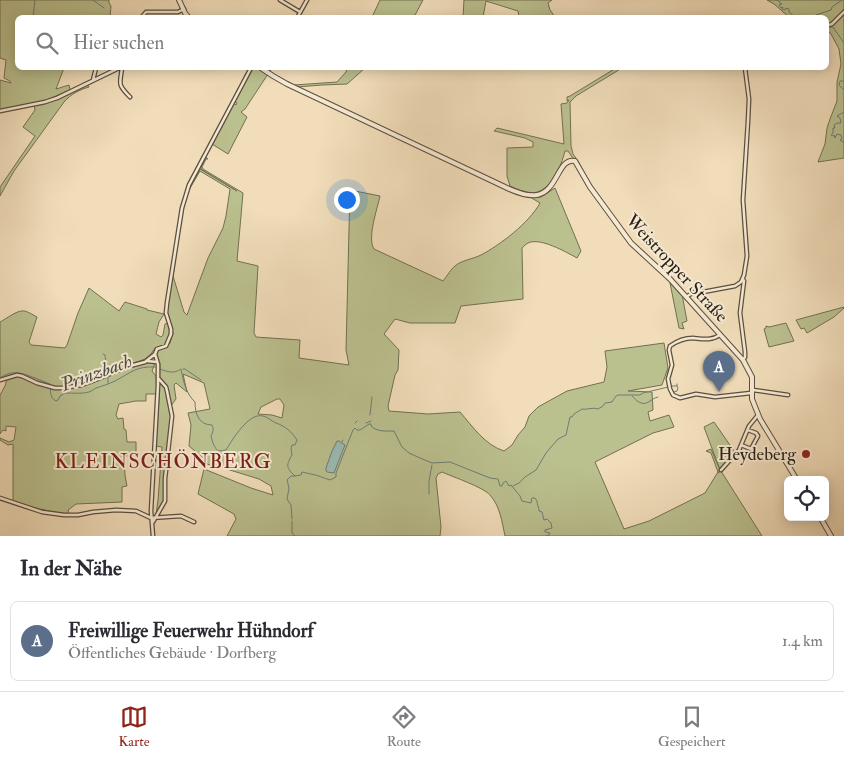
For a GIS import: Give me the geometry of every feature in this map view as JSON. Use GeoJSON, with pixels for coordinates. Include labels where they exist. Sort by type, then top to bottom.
{"type":"FeatureCollection","features":[{"type":"Feature","properties":{"kind":"street"},"geometry":{"type":"LineString","coordinates":[[179,0],[188,15]]}},
{"type":"Feature","properties":{"kind":"street"},"geometry":{"type":"LineString","coordinates":[[280,0],[300,12]]}},
{"type":"Feature","properties":{"kind":"street"},"geometry":{"type":"LineString","coordinates":[[298,15],[307,0]]}},
{"type":"Feature","properties":{"kind":"street"},"geometry":{"type":"LineString","coordinates":[[144,15],[146,12],[178,12],[184,9]]}},
{"type":"Feature","properties":{"kind":"street"},"geometry":{"type":"LineString","coordinates":[[829,24],[836,21],[844,12]]}},
{"type":"Feature","properties":{"kind":"street"},"geometry":{"type":"LineString","coordinates":[[93,80],[96,70]]}},
{"type":"Feature","properties":{"kind":"street"},"geometry":{"type":"LineString","coordinates":[[0,110],[57,98],[116,70]]}},
{"type":"Feature","properties":{"kind":"street"},"geometry":{"type":"LineString","coordinates":[[120,70],[120,86],[130,97]]}},
{"type":"Feature","properties":{"kind":"street"},"geometry":{"type":"LineString","coordinates":[[0,380],[17,375],[63,388],[81,385],[147,360],[155,354],[157,349],[168,343],[171,329],[166,308],[181,212],[187,190],[250,70]]}},
{"type":"Feature","properties":{"kind":"street","name":"Weistropper Straße"},"geometry":{"type":"LineString","coordinates":[[264,70],[280,80],[503,186],[525,194],[537,195],[543,192],[553,183],[565,162],[575,161],[590,187],[631,243],[662,272],[744,360],[753,378],[752,400],[758,415],[795,476]]}},
{"type":"Feature","properties":{"kind":"street"},"geometry":{"type":"LineString","coordinates":[[744,360],[745,352],[740,313],[747,256],[743,200],[749,99],[745,70]]}},
{"type":"Feature","properties":{"kind":"street"},"geometry":{"type":"LineString","coordinates":[[686,297],[694,292],[732,287],[743,279]]}},
{"type":"Feature","properties":{"kind":"street"},"geometry":{"type":"LineString","coordinates":[[720,335],[704,340],[686,339],[672,344],[669,348],[671,368],[668,378],[673,395],[680,398],[696,394],[715,397],[751,392],[788,395]]}},
{"type":"Feature","properties":{"kind":"street"},"geometry":{"type":"LineString","coordinates":[[153,536],[151,511],[158,399],[158,363],[155,354]]}},
{"type":"Feature","properties":{"kind":"street"},"geometry":{"type":"LineString","coordinates":[[147,360],[158,363]]}},
{"type":"Feature","properties":{"kind":"street"},"geometry":{"type":"LineString","coordinates":[[152,523],[165,501],[165,479],[172,416],[168,391],[158,378]]}},
{"type":"Feature","properties":{"kind":"street"},"geometry":{"type":"LineString","coordinates":[[721,470],[737,452],[749,426],[758,415]]}},
{"type":"Feature","properties":{"kind":"street"},"geometry":{"type":"LineString","coordinates":[[741,445],[751,449],[758,436],[756,432],[748,430]]}},
{"type":"Feature","properties":{"kind":"street"},"geometry":{"type":"LineString","coordinates":[[0,498],[42,512],[64,515],[116,510],[143,513],[151,511]]}},
{"type":"Feature","properties":{"kind":"street"},"geometry":{"type":"LineString","coordinates":[[143,513],[151,518]]}},
{"type":"Feature","properties":{"kind":"street"},"geometry":{"type":"LineString","coordinates":[[151,518],[156,516],[181,516],[194,522]]}},
{"type":"Feature","properties":{"kind":"street"},"geometry":{"type":"LineString","coordinates":[[822,521],[831,536]]}},
{"type":"Feature","properties":{"kind":"green space"},"geometry":{"type":"Polygon","coordinates":[[[0,0],[109,0],[111,6],[110,15],[15,15],[15,70],[63,70],[56,89],[69,85],[70,90],[44,101],[0,111],[0,80],[11,83],[4,78],[6,60],[0,58],[0,0]]]}},
{"type":"Feature","properties":{"kind":"green space"},"geometry":{"type":"Polygon","coordinates":[[[380,0],[423,0],[415,15],[373,15],[380,0]]]}},
{"type":"Feature","properties":{"kind":"green space"},"geometry":{"type":"Polygon","coordinates":[[[464,0],[552,0],[548,3],[554,15],[519,15],[518,11],[486,1],[483,15],[463,15],[464,0]]]}},
{"type":"Feature","properties":{"kind":"green space"},"geometry":{"type":"Polygon","coordinates":[[[767,0],[844,0],[844,11],[834,20],[833,24],[844,13],[844,158],[818,162],[825,144],[827,128],[837,101],[837,82],[841,64],[839,49],[829,32],[829,15],[787,15],[767,0]]]}},
{"type":"Feature","properties":{"kind":"green space"},"geometry":{"type":"Polygon","coordinates":[[[252,70],[261,70],[268,74],[245,109],[241,112],[247,117],[228,154],[212,144],[233,103],[236,105],[237,103],[234,101],[252,70]]]}},
{"type":"Feature","properties":{"kind":"green space"},"geometry":{"type":"Polygon","coordinates":[[[265,70],[271,70],[272,73],[294,85],[337,82],[346,70],[363,70],[347,84],[297,87],[265,70]]]}},
{"type":"Feature","properties":{"kind":"green space"},"geometry":{"type":"Polygon","coordinates":[[[613,70],[619,70],[576,96],[570,102],[571,146],[573,154],[588,180],[634,246],[593,189],[568,151],[565,151],[554,177],[545,188],[533,193],[521,191],[510,186],[507,176],[507,148],[533,147],[533,142],[525,138],[494,131],[497,128],[564,144],[561,104],[567,103],[569,100],[567,101],[567,97],[613,70]]]}},
{"type":"Feature","properties":{"kind":"green space"},"geometry":{"type":"Polygon","coordinates":[[[87,84],[89,87],[75,93],[64,102],[14,171],[0,196],[0,187],[35,136],[23,127],[35,110],[34,105],[46,103],[87,84]]]}},
{"type":"Feature","properties":{"kind":"green space"},"geometry":{"type":"Polygon","coordinates":[[[206,157],[208,159],[206,159],[202,167],[203,169],[243,193],[237,261],[258,266],[254,333],[256,337],[300,340],[299,358],[349,365],[346,350],[350,190],[380,196],[372,231],[374,249],[443,281],[458,264],[489,251],[522,226],[540,203],[530,197],[541,197],[555,188],[581,251],[577,258],[546,244],[539,242],[528,243],[522,248],[523,299],[461,306],[455,323],[410,323],[395,319],[384,334],[399,350],[398,370],[395,375],[388,406],[389,411],[428,414],[460,412],[485,440],[504,451],[512,445],[525,427],[529,416],[538,407],[567,391],[604,382],[607,367],[605,351],[664,343],[668,368],[662,385],[628,391],[652,392],[653,410],[648,412],[650,421],[669,415],[674,427],[653,433],[595,462],[624,529],[649,521],[705,493],[718,472],[711,453],[706,451],[711,449],[720,470],[718,473],[721,471],[762,536],[505,536],[498,509],[490,495],[475,486],[442,472],[436,478],[441,527],[440,536],[227,536],[236,519],[234,514],[198,494],[204,469],[273,495],[271,486],[259,479],[205,463],[203,458],[189,446],[191,425],[188,413],[210,409],[204,383],[183,374],[187,392],[176,383],[174,385],[176,399],[170,407],[171,416],[164,478],[165,499],[156,515],[162,447],[155,446],[160,368],[156,357],[157,351],[170,343],[173,333],[167,306],[182,209],[190,186],[200,169],[237,191],[201,169],[206,157]],[[200,171],[189,190],[184,204],[173,276],[184,312],[187,315],[208,258],[223,228],[230,189],[200,171]],[[280,399],[261,407],[258,414],[282,418],[284,405],[280,399]]]}},
{"type":"Feature","properties":{"kind":"green space"},"geometry":{"type":"Polygon","coordinates":[[[670,283],[682,294],[687,321],[682,323],[684,329],[679,328],[670,283]]]}},
{"type":"Feature","properties":{"kind":"green space"},"geometry":{"type":"Polygon","coordinates":[[[89,288],[119,311],[125,302],[164,314],[159,322],[156,334],[161,337],[165,324],[168,323],[170,333],[165,345],[155,348],[145,359],[78,384],[88,384],[136,365],[155,363],[152,371],[156,376],[157,394],[146,394],[146,401],[119,404],[116,415],[118,419],[123,418],[127,442],[136,442],[136,455],[124,456],[127,486],[122,487],[122,502],[76,504],[68,510],[69,514],[13,502],[13,444],[8,445],[0,440],[0,438],[9,442],[14,440],[16,427],[6,426],[6,431],[3,430],[0,434],[0,395],[7,379],[0,379],[0,322],[17,312],[27,312],[37,317],[29,342],[31,345],[65,348],[89,288]]]}},
{"type":"Feature","properties":{"kind":"green space"},"geometry":{"type":"Polygon","coordinates":[[[844,307],[834,317],[807,333],[804,328],[801,329],[796,320],[844,307]]]}},
{"type":"Feature","properties":{"kind":"green space"},"geometry":{"type":"Polygon","coordinates":[[[786,323],[794,341],[769,347],[764,329],[766,326],[786,323]]]}},
{"type":"Feature","properties":{"kind":"green space"},"geometry":{"type":"Polygon","coordinates":[[[714,422],[735,454],[721,469],[704,427],[714,422]]]}},
{"type":"Feature","properties":{"kind":"water"},"geometry":{"type":"Polygon","coordinates":[[[337,441],[345,445],[334,473],[327,472],[326,468],[337,441]]]}},
{"type":"Feature","properties":{"kind":"waterway"},"geometry":{"type":"LineString","coordinates":[[33,15],[35,0]]}},
{"type":"Feature","properties":{"kind":"waterway"},"geometry":{"type":"LineString","coordinates":[[93,0],[104,8]]}},
{"type":"Feature","properties":{"kind":"waterway"},"geometry":{"type":"LineString","coordinates":[[776,0],[782,4],[779,5],[781,8],[783,7],[782,9],[789,9],[789,12],[792,15]]}},
{"type":"Feature","properties":{"kind":"waterway"},"geometry":{"type":"LineString","coordinates":[[816,15],[831,10],[832,7],[842,0]]}},
{"type":"Feature","properties":{"kind":"waterway"},"geometry":{"type":"LineString","coordinates":[[830,27],[833,27],[844,43]]}},
{"type":"Feature","properties":{"kind":"waterway"},"geometry":{"type":"LineString","coordinates":[[844,81],[840,81],[839,85],[844,90]]}},
{"type":"Feature","properties":{"kind":"waterway"},"geometry":{"type":"LineString","coordinates":[[844,112],[837,116],[840,118],[841,123],[834,125],[835,128],[833,128],[831,135],[834,135],[835,138],[837,134],[841,135],[842,139],[840,140],[844,141]]}},
{"type":"Feature","properties":{"kind":"waterway"},"geometry":{"type":"LineString","coordinates":[[103,354],[108,366],[108,373]]}},
{"type":"Feature","properties":{"kind":"waterway","name":"Prinzbach"},"geometry":{"type":"LineString","coordinates":[[0,378],[5,375],[18,373],[50,384],[51,396],[56,401],[65,393],[89,392],[113,382],[130,372],[156,367]]}},
{"type":"Feature","properties":{"kind":"waterway","name":"Prinzbach"},"geometry":{"type":"LineString","coordinates":[[160,369],[171,372],[181,369],[187,391],[195,402],[197,415],[201,421],[212,425],[212,440],[219,451],[226,450],[237,434],[252,418],[263,416],[291,432],[297,440],[295,445],[292,445],[292,455],[288,464],[295,476],[301,475],[302,472],[330,480],[336,477],[353,430],[355,428],[360,430],[371,424],[373,428],[379,430],[394,431],[402,447],[420,458],[432,463],[450,462],[490,478],[498,479],[500,486],[506,481],[520,496],[522,501],[531,503],[532,498],[535,498],[544,520],[547,519],[551,523],[552,528],[545,530],[545,532],[550,533],[546,536]]}},
{"type":"Feature","properties":{"kind":"waterway"},"geometry":{"type":"LineString","coordinates":[[183,369],[201,380]]}},
{"type":"Feature","properties":{"kind":"waterway"},"geometry":{"type":"LineString","coordinates":[[108,376],[108,383]]}},
{"type":"Feature","properties":{"kind":"waterway"},"geometry":{"type":"LineString","coordinates":[[671,386],[677,386],[677,384]]}},
{"type":"Feature","properties":{"kind":"waterway"},"geometry":{"type":"LineString","coordinates":[[674,392],[677,391],[677,386]]}},
{"type":"Feature","properties":{"kind":"waterway"},"geometry":{"type":"LineString","coordinates":[[513,486],[536,470],[546,453],[558,439],[566,435],[570,417],[574,414],[582,409],[598,409],[605,403],[612,402],[618,395],[640,395],[668,387]]}},
{"type":"Feature","properties":{"kind":"waterway"},"geometry":{"type":"LineString","coordinates":[[632,396],[642,403],[647,403],[658,397]]}},
{"type":"Feature","properties":{"kind":"waterway"},"geometry":{"type":"LineString","coordinates":[[370,415],[372,397]]}},
{"type":"Feature","properties":{"kind":"waterway","name":"Prinzbach"},"geometry":{"type":"LineString","coordinates":[[366,423],[371,421]]}},
{"type":"Feature","properties":{"kind":"waterway"},"geometry":{"type":"LineString","coordinates":[[429,494],[432,465]]}},
{"type":"Feature","properties":{"kind":"waterway"},"geometry":{"type":"LineString","coordinates":[[292,519],[291,505],[287,499],[289,488],[287,480],[291,476],[295,476]]}},
{"type":"Feature","properties":{"kind":"waterway"},"geometry":{"type":"LineString","coordinates":[[292,521],[292,533],[295,536]]}},
{"type":"Feature","properties":{"kind":"place","name":"Freiwillige Feuerwehr Hühndorf"},"geometry":{"type":"Point","coordinates":[719,392]}},
{"type":"Feature","properties":{"kind":"place","name":"Heydeberg"},"geometry":{"type":"Point","coordinates":[806,454]}},
{"type":"Feature","properties":{"kind":"district","name":"KLEINSCHÖNBERG"},"geometry":{"type":"Point","coordinates":[163,461]}}]}
